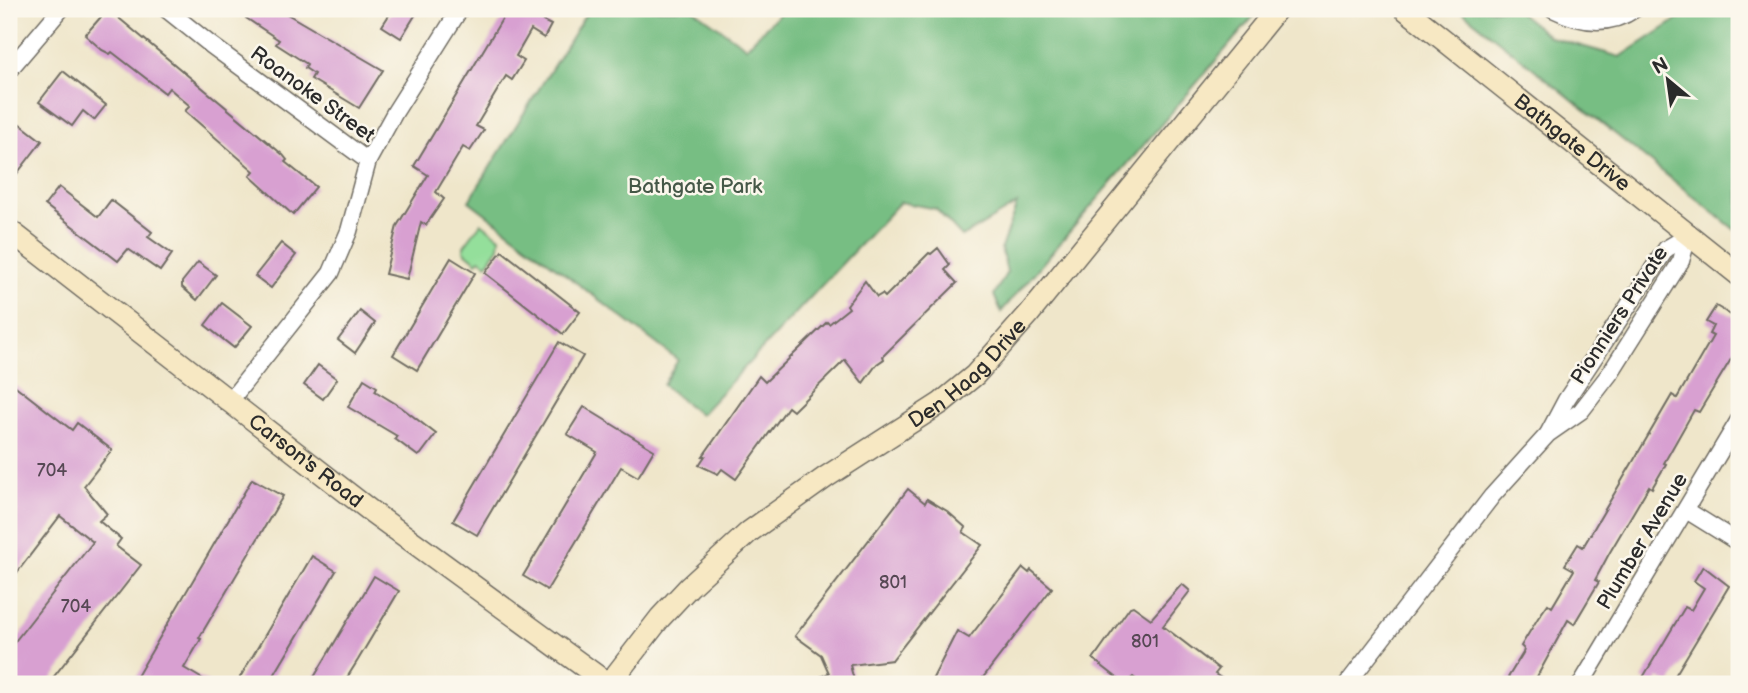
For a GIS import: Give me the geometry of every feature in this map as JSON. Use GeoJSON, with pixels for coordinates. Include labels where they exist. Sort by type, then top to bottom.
{"type":"FeatureCollection","features":[{"type":"Feature","properties":{"kind":"street"},"geometry":{"type":"LineString","coordinates":[[9,70],[61,9]]}},
{"type":"Feature","properties":{"kind":"street","name":"Roanoke Street"},"geometry":{"type":"LineString","coordinates":[[166,9],[368,161]]}},
{"type":"Feature","properties":{"kind":"street"},"geometry":{"type":"LineString","coordinates":[[229,402],[331,273],[349,231],[368,161],[395,112],[460,9]]}},
{"type":"Feature","properties":{"kind":"street","name":"Den Haag Drive"},"geometry":{"type":"LineString","coordinates":[[608,684],[682,594],[749,532],[826,477],[941,402],[975,375],[1036,305],[1276,9]]}},
{"type":"Feature","properties":{"kind":"street","name":"Bathgate Drive"},"geometry":{"type":"LineString","coordinates":[[1405,9],[1739,275]]}},
{"type":"Feature","properties":{"kind":"street"},"geometry":{"type":"LineString","coordinates":[[1553,9],[1587,21],[1608,21],[1635,9]]}},
{"type":"Feature","properties":{"kind":"street","name":"Carson's Road"},"geometry":{"type":"LineString","coordinates":[[9,230],[372,512],[608,684]]}},
{"type":"Feature","properties":{"kind":"street","name":"Pionniers Private"},"geometry":{"type":"LineString","coordinates":[[1347,684],[1492,496],[1548,434],[1581,411],[1611,372],[1682,261],[1688,236]]}},
{"type":"Feature","properties":{"kind":"street","name":"Plumber Avenue"},"geometry":{"type":"LineString","coordinates":[[1581,684],[1739,420]]}},
{"type":"Feature","properties":{"kind":"street"},"geometry":{"type":"LineString","coordinates":[[1686,510],[1739,543]]}},
{"type":"Feature","properties":{"kind":"green space","name":"Bathgate Park"},"geometry":{"type":"Polygon","coordinates":[[[589,9],[693,9],[746,47],[784,9],[1260,9],[1001,312],[994,295],[1007,272],[1001,248],[1017,204],[962,237],[936,209],[900,202],[700,415],[663,385],[678,360],[469,201],[589,9]]]}},
{"type":"Feature","properties":{"kind":"green space"},"geometry":{"type":"Polygon","coordinates":[[[1459,9],[1515,9],[1550,37],[1620,57],[1678,19],[1684,9],[1739,9],[1739,233],[1459,9]]]}},
{"type":"Feature","properties":{"kind":"green space"},"geometry":{"type":"Polygon","coordinates":[[[481,223],[500,237],[499,247],[487,264],[480,259],[477,262],[464,251],[464,246],[481,223]]]}},
{"type":"Feature","properties":{"kind":"building"},"geometry":{"type":"Polygon","coordinates":[[[108,9],[283,155],[287,160],[285,162],[316,187],[293,215],[250,176],[254,171],[185,111],[190,106],[169,88],[165,93],[112,52],[110,54],[102,50],[85,35],[108,9]]]}},
{"type":"Feature","properties":{"kind":"building"},"geometry":{"type":"Polygon","coordinates":[[[252,9],[290,9],[287,14],[383,70],[359,108],[311,79],[314,74],[305,68],[307,64],[276,44],[279,40],[246,18],[252,9]]]}},
{"type":"Feature","properties":{"kind":"building"},"geometry":{"type":"Polygon","coordinates":[[[393,9],[419,9],[401,38],[382,26],[393,9]]]}},
{"type":"Feature","properties":{"kind":"building"},"geometry":{"type":"Polygon","coordinates":[[[508,9],[551,9],[543,21],[551,25],[544,38],[531,30],[516,56],[524,61],[512,80],[506,76],[476,126],[484,130],[470,151],[463,147],[436,192],[444,199],[426,225],[421,222],[407,279],[385,274],[397,226],[428,175],[414,166],[508,9]]]}},
{"type":"Feature","properties":{"kind":"building"},"geometry":{"type":"Polygon","coordinates":[[[63,71],[106,105],[94,120],[83,111],[72,126],[39,102],[63,71]]]}},
{"type":"Feature","properties":{"kind":"building"},"geometry":{"type":"Polygon","coordinates":[[[20,124],[42,141],[9,184],[9,138],[20,124]]]}},
{"type":"Feature","properties":{"kind":"building"},"geometry":{"type":"Polygon","coordinates":[[[59,187],[98,217],[111,200],[152,232],[148,237],[172,254],[160,271],[128,249],[118,261],[45,205],[59,187]]]}},
{"type":"Feature","properties":{"kind":"building"},"geometry":{"type":"Polygon","coordinates":[[[281,243],[296,255],[271,288],[255,276],[281,243]]]}},
{"type":"Feature","properties":{"kind":"building"},"geometry":{"type":"Polygon","coordinates":[[[938,248],[950,265],[945,270],[957,283],[883,356],[884,359],[863,383],[845,360],[793,411],[788,407],[736,479],[722,469],[718,474],[699,465],[759,376],[765,382],[827,322],[829,324],[849,308],[847,305],[865,281],[877,297],[882,294],[885,297],[929,253],[938,248]]]}},
{"type":"Feature","properties":{"kind":"building"},"geometry":{"type":"Polygon","coordinates":[[[502,251],[580,312],[563,334],[485,273],[502,251]]]}},
{"type":"Feature","properties":{"kind":"building"},"geometry":{"type":"Polygon","coordinates":[[[451,258],[475,273],[417,370],[393,355],[451,258]]]}},
{"type":"Feature","properties":{"kind":"building"},"geometry":{"type":"Polygon","coordinates":[[[198,262],[216,275],[197,300],[182,287],[182,282],[198,262]]]}},
{"type":"Feature","properties":{"kind":"building"},"geometry":{"type":"Polygon","coordinates":[[[222,303],[252,326],[234,348],[205,325],[222,303]]]}},
{"type":"Feature","properties":{"kind":"building"},"geometry":{"type":"Polygon","coordinates":[[[1716,306],[1739,320],[1739,346],[1699,412],[1694,410],[1652,488],[1649,486],[1610,552],[1595,580],[1599,582],[1574,624],[1568,620],[1533,684],[1504,684],[1523,653],[1521,646],[1538,618],[1548,604],[1552,607],[1574,570],[1565,565],[1578,544],[1583,547],[1672,395],[1677,398],[1713,336],[1709,334],[1713,326],[1706,322],[1716,306]]]}},
{"type":"Feature","properties":{"kind":"building"},"geometry":{"type":"Polygon","coordinates":[[[360,311],[375,323],[355,353],[338,340],[360,311]]]}},
{"type":"Feature","properties":{"kind":"building"},"geometry":{"type":"Polygon","coordinates":[[[559,342],[583,356],[477,535],[453,521],[559,342]]]}},
{"type":"Feature","properties":{"kind":"building"},"geometry":{"type":"Polygon","coordinates":[[[318,365],[337,379],[323,399],[304,385],[318,365]]]}},
{"type":"Feature","properties":{"kind":"building"},"geometry":{"type":"Polygon","coordinates":[[[364,379],[377,387],[375,391],[436,434],[421,454],[418,456],[395,439],[397,436],[348,407],[364,379]]]}},
{"type":"Feature","properties":{"kind":"building"},"geometry":{"type":"Polygon","coordinates":[[[9,381],[72,430],[77,423],[112,450],[84,486],[107,514],[99,521],[121,539],[116,546],[141,565],[48,684],[9,684],[9,649],[93,542],[60,516],[9,583],[9,381]]]}},
{"type":"Feature","properties":{"kind":"building"},"geometry":{"type":"Polygon","coordinates":[[[584,407],[654,450],[638,477],[621,467],[547,590],[523,576],[597,452],[567,434],[584,407]]]}},
{"type":"Feature","properties":{"kind":"building"},"geometry":{"type":"Polygon","coordinates":[[[252,479],[283,496],[184,668],[211,684],[147,684],[136,678],[252,479]]]}},
{"type":"Feature","properties":{"kind":"building"},"geometry":{"type":"Polygon","coordinates":[[[908,489],[925,503],[927,499],[947,511],[966,528],[963,532],[982,545],[892,660],[850,665],[855,684],[805,684],[829,673],[821,655],[795,636],[908,489]]]}},
{"type":"Feature","properties":{"kind":"building"},"geometry":{"type":"Polygon","coordinates":[[[312,556],[336,571],[269,684],[236,684],[312,556]]]}},
{"type":"Feature","properties":{"kind":"building"},"geometry":{"type":"Polygon","coordinates":[[[1703,566],[1729,586],[1670,684],[1659,678],[1652,684],[1642,679],[1685,607],[1691,610],[1704,588],[1694,581],[1703,566]]]}},
{"type":"Feature","properties":{"kind":"building"},"geometry":{"type":"Polygon","coordinates":[[[1023,568],[1029,573],[1031,570],[1052,588],[978,684],[930,684],[957,631],[969,638],[1023,568]]]}},
{"type":"Feature","properties":{"kind":"building"},"geometry":{"type":"Polygon","coordinates":[[[374,576],[399,591],[343,684],[310,684],[374,576]]]}},
{"type":"Feature","properties":{"kind":"building"},"geometry":{"type":"Polygon","coordinates":[[[1182,584],[1190,591],[1163,626],[1219,669],[1215,674],[1230,684],[1142,684],[1133,677],[1125,684],[1093,659],[1130,607],[1133,606],[1151,619],[1182,584]]]}}]}
